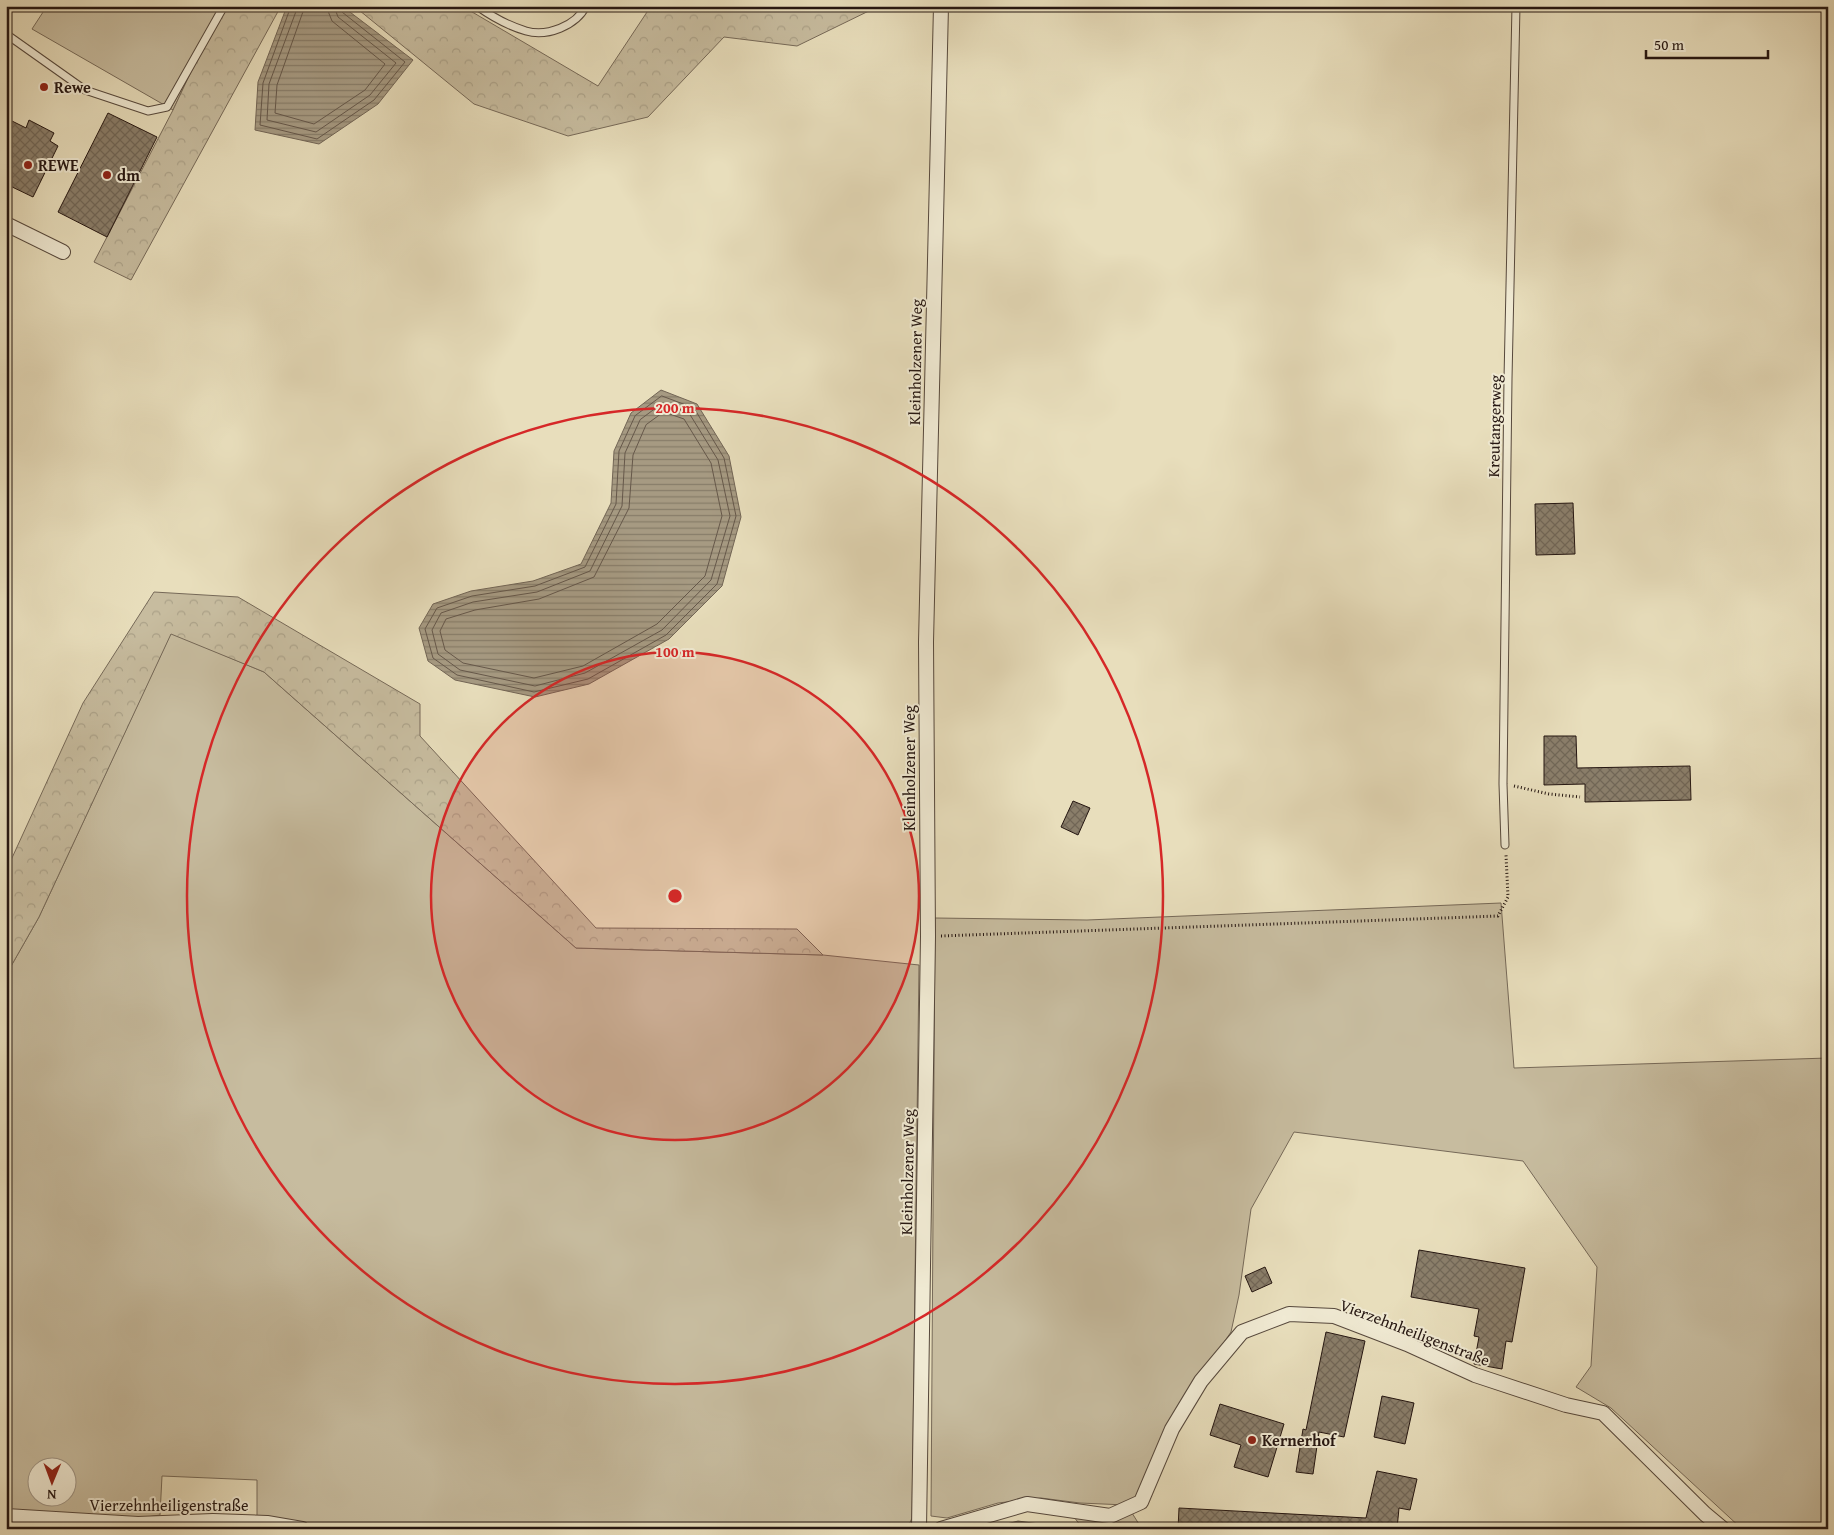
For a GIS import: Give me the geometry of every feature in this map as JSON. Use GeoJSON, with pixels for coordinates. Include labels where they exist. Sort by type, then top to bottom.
{"type":"FeatureCollection","features":[{"type":"Feature","properties":{"kind":"street","name":"Kleinholzener Weg"},"geometry":{"type":"LineString","coordinates":[[919,1529],[928,936],[926,642],[941,6]]}},
{"type":"Feature","properties":{"kind":"street"},"geometry":{"type":"LineString","coordinates":[[6,224],[63,252]]}},
{"type":"Feature","properties":{"kind":"street","name":"Vierzehnheiligenstraße"},"geometry":{"type":"LineString","coordinates":[[941,1529],[1027,1504],[1110,1516],[1141,1502],[1172,1429],[1201,1381],[1242,1332],[1289,1314],[1334,1316],[1407,1344],[1475,1375],[1566,1406],[1603,1413],[1705,1514],[1723,1529]]}},
{"type":"Feature","properties":{"kind":"street","name":"Vierzehnheiligenstraße"},"geometry":{"type":"LineString","coordinates":[[6,1516],[138,1524],[213,1521],[267,1523],[302,1529]]}},
{"type":"Feature","properties":{"kind":"lane"},"geometry":{"type":"LineString","coordinates":[[6,34],[85,90],[148,111],[167,107],[224,6]]}},
{"type":"Feature","properties":{"kind":"lane"},"geometry":{"type":"LineString","coordinates":[[477,6],[526,31],[542,32],[563,28],[581,15],[586,6]]}},
{"type":"Feature","properties":{"kind":"lane","name":"Kreutangerweg"},"geometry":{"type":"LineString","coordinates":[[1505,845],[1508,379],[1516,6]]}},
{"type":"Feature","properties":{"kind":"path"},"geometry":{"type":"LineString","coordinates":[[1504,784],[1549,794],[1580,797]]}},
{"type":"Feature","properties":{"kind":"path"},"geometry":{"type":"LineString","coordinates":[[928,936],[1498,916],[1508,897],[1505,845]]}},
{"type":"Feature","properties":{"kind":"green space"},"geometry":{"type":"Polygon","coordinates":[[[47,6],[222,6],[173,110],[32,29],[47,6]]]}},
{"type":"Feature","properties":{"kind":"green space"},"geometry":{"type":"Polygon","coordinates":[[[222,6],[281,6],[131,280],[94,262],[173,110],[222,6]]]}},
{"type":"Feature","properties":{"kind":"green space"},"geometry":{"type":"Polygon","coordinates":[[[354,6],[462,6],[598,86],[651,6],[879,6],[797,46],[724,37],[648,117],[568,136],[474,104],[354,6]]]}},
{"type":"Feature","properties":{"kind":"green space"},"geometry":{"type":"Polygon","coordinates":[[[154,592],[238,597],[420,704],[420,736],[596,928],[797,929],[823,955],[576,948],[264,672],[171,634],[39,917],[6,975],[6,871],[83,703],[154,592]]]}},
{"type":"Feature","properties":{"kind":"green space"},"geometry":{"type":"Polygon","coordinates":[[[171,633],[264,672],[576,948],[823,955],[919,965],[912,1518],[908,1527],[331,1529],[257,1517],[257,1480],[162,1476],[160,1515],[133,1519],[6,1510],[6,975],[39,917],[171,633]]]}},
{"type":"Feature","properties":{"kind":"green space"},"geometry":{"type":"Polygon","coordinates":[[[1501,903],[1514,1068],[1828,1058],[1828,1529],[1742,1529],[1611,1408],[1576,1387],[1591,1366],[1597,1267],[1523,1161],[1294,1132],[1251,1209],[1239,1295],[1231,1332],[1199,1379],[1139,1496],[1126,1505],[1080,1503],[1041,1498],[998,1503],[947,1518],[931,1516],[935,918],[1087,920],[1501,903]]]}},
{"type":"Feature","properties":{"kind":"green space"},"geometry":{"type":"Polygon","coordinates":[[[1132,1513],[1142,1529],[1083,1529],[1074,1517],[1110,1523],[1132,1513]]]}},
{"type":"Feature","properties":{"kind":"water"},"geometry":{"type":"Polygon","coordinates":[[[287,6],[342,6],[413,60],[378,104],[319,144],[255,130],[258,82],[287,6]]]}},
{"type":"Feature","properties":{"kind":"water"},"geometry":{"type":"Polygon","coordinates":[[[661,390],[697,404],[729,456],[741,517],[722,586],[669,639],[589,684],[535,697],[455,680],[428,661],[419,628],[433,604],[471,591],[533,581],[581,564],[611,503],[614,451],[631,413],[661,390]]]}},
{"type":"Feature","properties":{"kind":"water"},"geometry":{"type":"Polygon","coordinates":[[[1018,1521],[1075,1529],[988,1529],[1018,1521]]]}},
{"type":"Feature","properties":{"kind":"building","name":"dm"},"geometry":{"type":"Polygon","coordinates":[[[108,113],[157,137],[107,237],[58,212],[108,113]]]}},
{"type":"Feature","properties":{"kind":"building","name":"REWE"},"geometry":{"type":"Polygon","coordinates":[[[6,118],[26,128],[29,120],[54,133],[50,141],[58,146],[33,197],[6,184],[6,118]]]}},
{"type":"Feature","properties":{"kind":"building"},"geometry":{"type":"Polygon","coordinates":[[[1573,503],[1575,554],[1536,555],[1535,504],[1573,503]]]}},
{"type":"Feature","properties":{"kind":"building"},"geometry":{"type":"Polygon","coordinates":[[[1544,736],[1576,736],[1577,768],[1690,766],[1691,800],[1585,802],[1585,784],[1544,785],[1544,736]]]}},
{"type":"Feature","properties":{"kind":"building"},"geometry":{"type":"Polygon","coordinates":[[[1073,801],[1090,808],[1078,835],[1061,827],[1073,801]]]}},
{"type":"Feature","properties":{"kind":"building"},"geometry":{"type":"Polygon","coordinates":[[[1419,1250],[1525,1268],[1512,1342],[1506,1341],[1502,1369],[1474,1364],[1479,1337],[1474,1336],[1479,1309],[1411,1297],[1419,1250]]]}},
{"type":"Feature","properties":{"kind":"building"},"geometry":{"type":"Polygon","coordinates":[[[1265,1267],[1272,1283],[1252,1292],[1245,1276],[1265,1267]]]}},
{"type":"Feature","properties":{"kind":"building"},"geometry":{"type":"Polygon","coordinates":[[[1326,1332],[1365,1341],[1344,1437],[1319,1432],[1313,1474],[1296,1472],[1303,1429],[1306,1430],[1326,1332]]]}},
{"type":"Feature","properties":{"kind":"building"},"geometry":{"type":"Polygon","coordinates":[[[1382,1396],[1414,1403],[1405,1444],[1374,1437],[1382,1396]]]}},
{"type":"Feature","properties":{"kind":"building","name":"Kernerhof"},"geometry":{"type":"Polygon","coordinates":[[[1220,1404],[1284,1424],[1268,1477],[1234,1467],[1241,1445],[1210,1435],[1220,1404]]]}},
{"type":"Feature","properties":{"kind":"building"},"geometry":{"type":"Polygon","coordinates":[[[1377,1471],[1417,1479],[1410,1510],[1399,1508],[1397,1529],[1178,1529],[1179,1508],[1366,1518],[1377,1471]]]}},
{"type":"Feature","properties":{"kind":"place","name":"Rewe"},"geometry":{"type":"Point","coordinates":[44,87]}},
{"type":"Feature","properties":{"kind":"place","name":"REWE"},"geometry":{"type":"Point","coordinates":[28,165]}},
{"type":"Feature","properties":{"kind":"place","name":"dm"},"geometry":{"type":"Point","coordinates":[107,175]}},
{"type":"Feature","properties":{"kind":"place","name":"Kernerhof"},"geometry":{"type":"Point","coordinates":[1252,1440]}}]}
